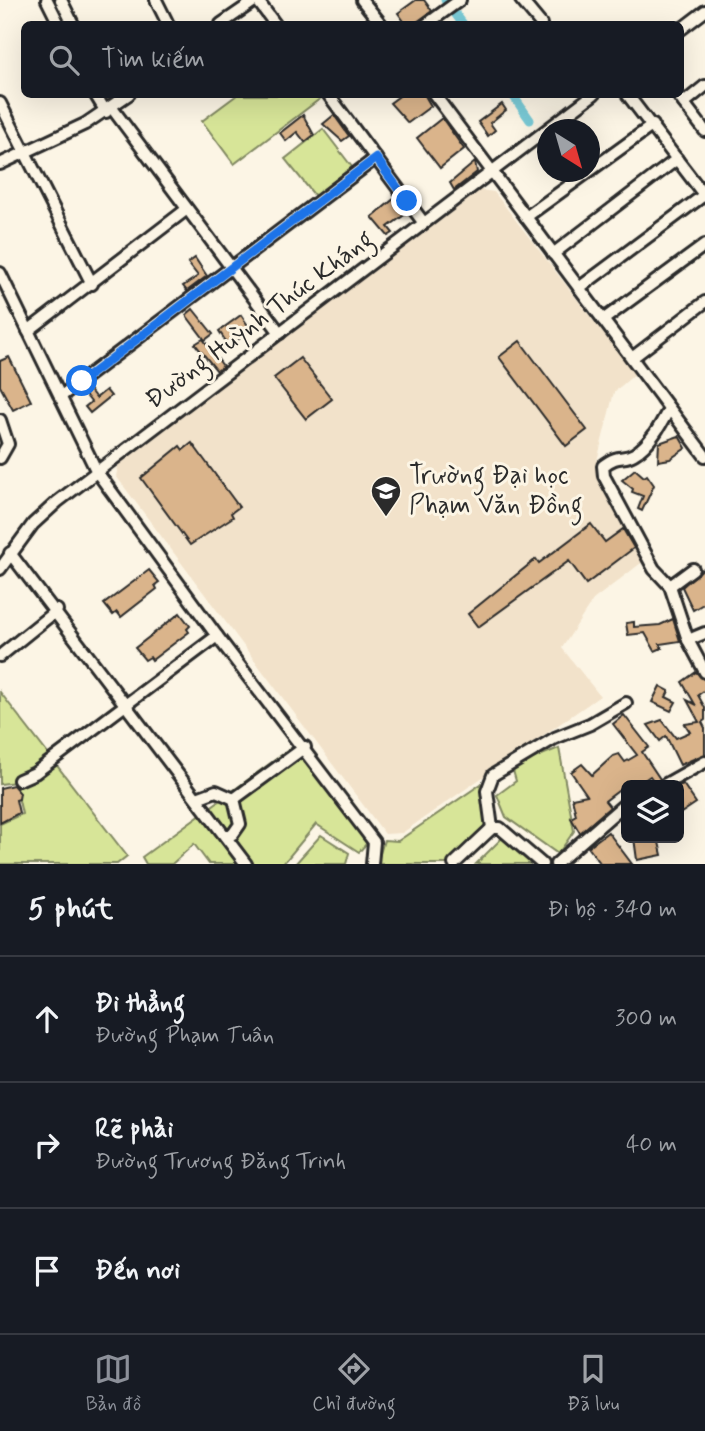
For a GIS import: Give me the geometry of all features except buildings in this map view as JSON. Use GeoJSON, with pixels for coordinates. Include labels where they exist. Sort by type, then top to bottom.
{"type":"FeatureCollection","features":[{"type":"Feature","properties":{"kind":"street"},"geometry":{"type":"LineString","coordinates":[[47,0],[58,21]]}},
{"type":"Feature","properties":{"kind":"street"},"geometry":{"type":"LineString","coordinates":[[61,0],[72,21]]}},
{"type":"Feature","properties":{"kind":"street"},"geometry":{"type":"LineString","coordinates":[[156,0],[166,21]]}},
{"type":"Feature","properties":{"kind":"street"},"geometry":{"type":"LineString","coordinates":[[225,21],[256,0],[273,21]]}},
{"type":"Feature","properties":{"kind":"street"},"geometry":{"type":"LineString","coordinates":[[362,0],[379,21]]}},
{"type":"Feature","properties":{"kind":"street"},"geometry":{"type":"LineString","coordinates":[[432,21],[459,0]]}},
{"type":"Feature","properties":{"kind":"street"},"geometry":{"type":"LineString","coordinates":[[522,0],[539,21]]}},
{"type":"Feature","properties":{"kind":"street"},"geometry":{"type":"LineString","coordinates":[[684,28],[705,11]]}},
{"type":"Feature","properties":{"kind":"street"},"geometry":{"type":"LineString","coordinates":[[684,97],[705,86]]}},
{"type":"Feature","properties":{"kind":"street"},"geometry":{"type":"LineString","coordinates":[[99,98],[111,109],[280,333]]}},
{"type":"Feature","properties":{"kind":"street"},"geometry":{"type":"LineString","coordinates":[[110,98],[111,109]]}},
{"type":"Feature","properties":{"kind":"street"},"geometry":{"type":"LineString","coordinates":[[0,164],[111,109],[124,98]]}},
{"type":"Feature","properties":{"kind":"street"},"geometry":{"type":"LineString","coordinates":[[331,98],[423,222]]}},
{"type":"Feature","properties":{"kind":"street"},"geometry":{"type":"LineString","coordinates":[[437,98],[705,456]]}},
{"type":"Feature","properties":{"kind":"street","name":"Đường Huỳnh Thúc Kháng"},"geometry":{"type":"LineString","coordinates":[[0,569],[33,524],[97,472],[423,222],[590,98]]}},
{"type":"Feature","properties":{"kind":"street"},"geometry":{"type":"LineString","coordinates":[[579,288],[705,195],[630,98]]}},
{"type":"Feature","properties":{"kind":"street"},"geometry":{"type":"LineString","coordinates":[[681,99],[705,131]]}},
{"type":"Feature","properties":{"kind":"street"},"geometry":{"type":"LineString","coordinates":[[0,103],[92,284]]}},
{"type":"Feature","properties":{"kind":"street"},"geometry":{"type":"LineString","coordinates":[[526,217],[653,125]]}},
{"type":"Feature","properties":{"kind":"street"},"geometry":{"type":"LineString","coordinates":[[60,397],[376,158]]}},
{"type":"Feature","properties":{"kind":"street"},"geometry":{"type":"LineString","coordinates":[[553,254],[677,159]]}},
{"type":"Feature","properties":{"kind":"street"},"geometry":{"type":"LineString","coordinates":[[28,331],[187,209]]}},
{"type":"Feature","properties":{"kind":"street"},"geometry":{"type":"LineString","coordinates":[[603,320],[705,245]]}},
{"type":"Feature","properties":{"kind":"street"},"geometry":{"type":"LineString","coordinates":[[0,273],[97,472],[217,636],[305,747],[374,842],[372,864]]}},
{"type":"Feature","properties":{"kind":"street"},"geometry":{"type":"LineString","coordinates":[[632,358],[705,302]]}},
{"type":"Feature","properties":{"kind":"street"},"geometry":{"type":"LineString","coordinates":[[668,409],[653,436],[637,453],[630,457],[618,456],[603,466],[604,476],[654,569],[670,586],[688,640],[705,672]]}},
{"type":"Feature","properties":{"kind":"street"},"geometry":{"type":"LineString","coordinates":[[0,420],[8,444],[0,458]]}},
{"type":"Feature","properties":{"kind":"street"},"geometry":{"type":"LineString","coordinates":[[10,553],[57,610],[246,864]]}},
{"type":"Feature","properties":{"kind":"street"},"geometry":{"type":"LineString","coordinates":[[670,586],[693,569]]}},
{"type":"Feature","properties":{"kind":"street"},"geometry":{"type":"LineString","coordinates":[[0,656],[57,610]]}},
{"type":"Feature","properties":{"kind":"street"},"geometry":{"type":"LineString","coordinates":[[688,640],[705,632]]}},
{"type":"Feature","properties":{"kind":"street"},"geometry":{"type":"LineString","coordinates":[[19,780],[35,773],[124,703],[217,636]]}},
{"type":"Feature","properties":{"kind":"street"},"geometry":{"type":"LineString","coordinates":[[492,828],[487,791],[493,775],[555,738],[590,724],[626,703]]}},
{"type":"Feature","properties":{"kind":"street"},"geometry":{"type":"LineString","coordinates":[[234,799],[305,747]]}},
{"type":"Feature","properties":{"kind":"street"},"geometry":{"type":"LineString","coordinates":[[673,780],[705,762]]}},
{"type":"Feature","properties":{"kind":"street"},"geometry":{"type":"LineString","coordinates":[[197,798],[216,791],[234,799]]}},
{"type":"Feature","properties":{"kind":"street"},"geometry":{"type":"LineString","coordinates":[[226,837],[233,834],[240,824],[234,799]]}},
{"type":"Feature","properties":{"kind":"street"},"geometry":{"type":"LineString","coordinates":[[556,864],[621,807]]}},
{"type":"Feature","properties":{"kind":"street"},"geometry":{"type":"LineString","coordinates":[[454,864],[492,828]]}},
{"type":"Feature","properties":{"kind":"street"},"geometry":{"type":"LineString","coordinates":[[492,828],[508,832],[542,864]]}},
{"type":"Feature","properties":{"kind":"shaded area","name":"Trường Đại học Phạm Văn Đồng"},"geometry":{"type":"Polygon","coordinates":[[[480,190],[494,192],[635,374],[614,392],[597,461],[645,560],[593,600],[562,648],[600,696],[402,833],[385,834],[116,476],[119,463],[480,190]]]}},
{"type":"Feature","properties":{"kind":"green space"},"geometry":{"type":"Polygon","coordinates":[[[233,98],[321,98],[234,164],[202,121],[233,98]]]}},
{"type":"Feature","properties":{"kind":"green space"},"geometry":{"type":"Polygon","coordinates":[[[323,129],[352,167],[315,196],[285,159],[323,129]]]}},
{"type":"Feature","properties":{"kind":"green space"},"geometry":{"type":"Polygon","coordinates":[[[0,692],[127,856],[117,864],[0,864],[0,824],[22,814],[15,782],[0,784],[0,692]]]}},
{"type":"Feature","properties":{"kind":"green space"},"geometry":{"type":"Polygon","coordinates":[[[294,746],[368,842],[359,852],[316,824],[283,864],[209,864],[194,844],[172,864],[146,864],[142,857],[294,746]]]}},
{"type":"Feature","properties":{"kind":"green space"},"geometry":{"type":"Polygon","coordinates":[[[559,748],[574,831],[558,854],[506,817],[497,795],[516,781],[512,767],[559,748]]]}},
{"type":"Feature","properties":{"kind":"green space"},"geometry":{"type":"Polygon","coordinates":[[[487,780],[486,827],[452,864],[377,864],[384,840],[398,841],[487,780]]]}},
{"type":"Feature","properties":{"kind":"green space"},"geometry":{"type":"Polygon","coordinates":[[[507,833],[543,864],[476,864],[507,833]]]}},
{"type":"Feature","properties":{"kind":"green space"},"geometry":{"type":"Polygon","coordinates":[[[321,835],[349,853],[346,864],[295,864],[321,835]]]}},
{"type":"Feature","properties":{"kind":"waterway"},"geometry":{"type":"LineString","coordinates":[[445,0],[461,21]]}},
{"type":"Feature","properties":{"kind":"waterway"},"geometry":{"type":"LineString","coordinates":[[515,98],[530,120]]}},
{"type":"Feature","properties":{"kind":"place","name":"Trường Đại học Phạm Văn Đồng"},"geometry":{"type":"Point","coordinates":[386,518]}},
{"type":"Feature","properties":{"kind":"route"},"geometry":{"type":"LineString","coordinates":[[82,381],[376,158],[407,201]]}}]}
